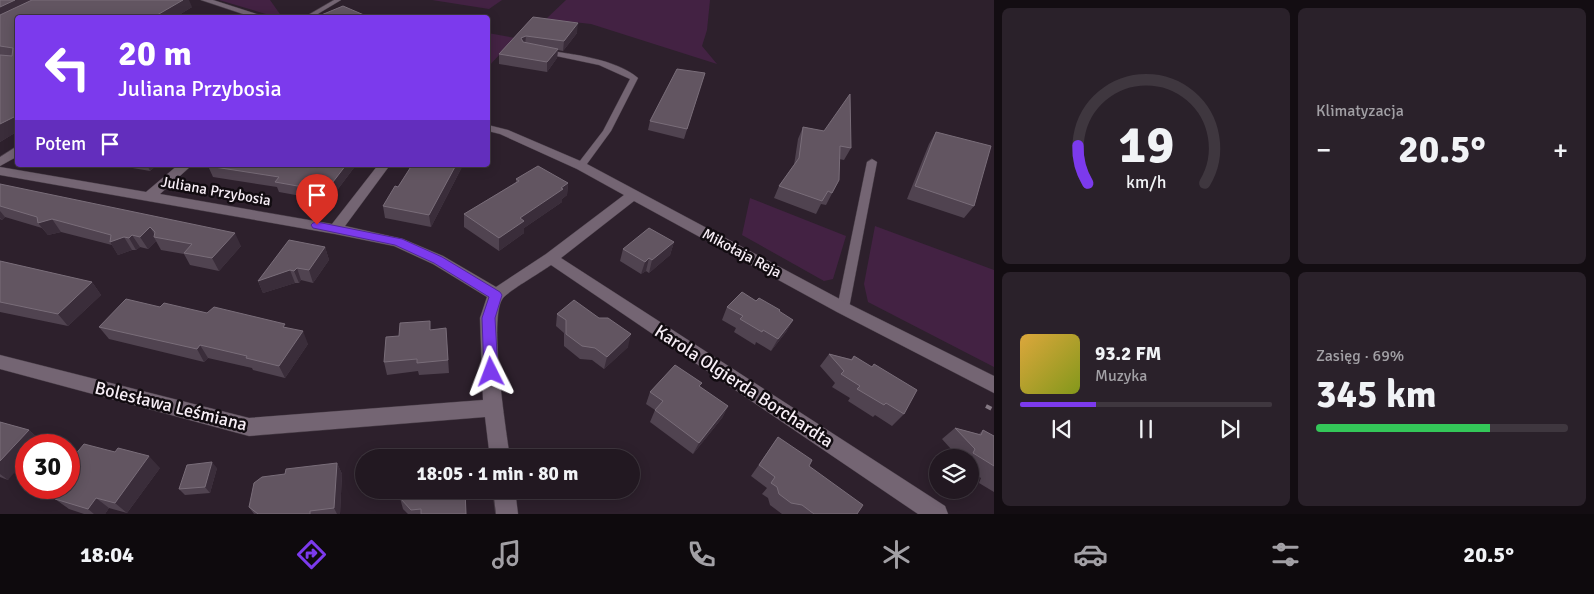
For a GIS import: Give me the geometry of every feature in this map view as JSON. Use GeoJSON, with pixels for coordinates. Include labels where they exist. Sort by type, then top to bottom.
{"type":"FeatureCollection","features":[{"type":"Feature","properties":{"kind":"street"},"geometry":{"type":"LineString","coordinates":[[205,0],[254,15]]}},
{"type":"Feature","properties":{"kind":"street","name":"Mikołaja Reja"},"geometry":{"type":"LineString","coordinates":[[490,128],[504,132],[581,166],[843,308],[994,385]]}},
{"type":"Feature","properties":{"kind":"street"},"geometry":{"type":"LineString","coordinates":[[0,162],[15,153]]}},
{"type":"Feature","properties":{"kind":"street","name":"Juliana Przybosia"},"geometry":{"type":"LineString","coordinates":[[150,196],[184,167]]}},
{"type":"Feature","properties":{"kind":"street"},"geometry":{"type":"LineString","coordinates":[[335,229],[382,167]]}},
{"type":"Feature","properties":{"kind":"street","name":"Juliana Przybosia"},"geometry":{"type":"LineString","coordinates":[[0,171],[335,229],[398,242],[438,260],[496,295]]}},
{"type":"Feature","properties":{"kind":"street"},"geometry":{"type":"LineString","coordinates":[[499,449],[493,408],[488,318],[496,295],[551,258],[633,195]]}},
{"type":"Feature","properties":{"kind":"street","name":"Karola Olgierda Borchardta"},"geometry":{"type":"LineString","coordinates":[[551,258],[937,514]]}},
{"type":"Feature","properties":{"kind":"street","name":"Bolesława Leśmiana"},"geometry":{"type":"LineString","coordinates":[[0,362],[249,427],[493,408]]}},
{"type":"Feature","properties":{"kind":"street"},"geometry":{"type":"LineString","coordinates":[[505,499],[507,514]]}},
{"type":"Feature","properties":{"kind":"lane"},"geometry":{"type":"LineString","coordinates":[[311,15],[338,0]]}},
{"type":"Feature","properties":{"kind":"lane"},"geometry":{"type":"LineString","coordinates":[[534,50],[576,57],[617,68],[634,78],[607,131],[581,166]]}},
{"type":"Feature","properties":{"kind":"lane"},"geometry":{"type":"LineString","coordinates":[[843,308],[872,162]]}},
{"type":"Feature","properties":{"kind":"shaded area"},"geometry":{"type":"Polygon","coordinates":[[[219,0],[270,0],[281,15],[269,15],[219,0]]]}},
{"type":"Feature","properties":{"kind":"shaded area"},"geometry":{"type":"Polygon","coordinates":[[[432,0],[502,0],[489,9],[432,0]]]}},
{"type":"Feature","properties":{"kind":"shaded area"},"geometry":{"type":"Polygon","coordinates":[[[566,0],[710,0],[707,30],[702,46],[717,64],[591,24],[546,19],[566,0]]]}},
{"type":"Feature","properties":{"kind":"shaded area"},"geometry":{"type":"Polygon","coordinates":[[[490,33],[515,38],[490,65],[490,33]]]}},
{"type":"Feature","properties":{"kind":"shaded area"},"geometry":{"type":"Polygon","coordinates":[[[750,198],[846,236],[833,279],[824,281],[742,235],[750,198]]]}},
{"type":"Feature","properties":{"kind":"shaded area"},"geometry":{"type":"Polygon","coordinates":[[[875,226],[994,270],[994,367],[868,302],[864,284],[875,226]]]}},
{"type":"Feature","properties":{"kind":"building"},"geometry":{"type":"Polygon","coordinates":[[[0,0],[15,0],[0,7],[0,0]]]}},
{"type":"Feature","properties":{"kind":"building"},"geometry":{"type":"Polygon","coordinates":[[[32,0],[183,0],[157,15],[15,15],[15,116],[0,124],[0,55],[12,56],[13,48],[0,46],[0,15],[32,0]]]}},
{"type":"Feature","properties":{"kind":"building"},"geometry":{"type":"Polygon","coordinates":[[[343,6],[364,15],[321,15],[343,6]]]}},
{"type":"Feature","properties":{"kind":"building"},"geometry":{"type":"Polygon","coordinates":[[[533,17],[578,23],[564,41],[526,36],[521,38],[523,42],[558,49],[547,62],[499,54],[533,17]]]}},
{"type":"Feature","properties":{"kind":"building"},"geometry":{"type":"Polygon","coordinates":[[[677,69],[705,73],[687,129],[650,121],[677,69]]]}},
{"type":"Feature","properties":{"kind":"building"},"geometry":{"type":"Polygon","coordinates":[[[850,94],[851,148],[840,146],[839,180],[832,193],[828,191],[822,201],[779,186],[799,158],[803,127],[824,131],[850,94]]]}},
{"type":"Feature","properties":{"kind":"building"},"geometry":{"type":"Polygon","coordinates":[[[936,132],[991,146],[974,206],[915,186],[936,132]]]}},
{"type":"Feature","properties":{"kind":"building"},"geometry":{"type":"Polygon","coordinates":[[[538,166],[568,183],[561,188],[563,189],[520,218],[524,221],[499,238],[464,214],[519,181],[516,179],[538,166]]]}},
{"type":"Feature","properties":{"kind":"building"},"geometry":{"type":"Polygon","coordinates":[[[214,167],[344,167],[326,191],[275,182],[279,177],[214,167]]]}},
{"type":"Feature","properties":{"kind":"building"},"geometry":{"type":"Polygon","coordinates":[[[411,167],[455,167],[429,215],[383,206],[395,186],[398,187],[411,167]]]}},
{"type":"Feature","properties":{"kind":"building"},"geometry":{"type":"Polygon","coordinates":[[[0,184],[235,233],[212,258],[184,253],[192,244],[154,237],[155,232],[150,227],[140,237],[132,235],[129,238],[124,237],[110,242],[111,235],[52,219],[38,223],[37,217],[0,206],[0,184]]]}},
{"type":"Feature","properties":{"kind":"building"},"geometry":{"type":"Polygon","coordinates":[[[649,228],[674,242],[652,260],[649,258],[645,262],[623,249],[649,228]]]}},
{"type":"Feature","properties":{"kind":"building"},"geometry":{"type":"Polygon","coordinates":[[[289,240],[325,247],[309,270],[297,268],[294,271],[290,270],[258,281],[289,240]]]}},
{"type":"Feature","properties":{"kind":"building"},"geometry":{"type":"Polygon","coordinates":[[[0,261],[92,282],[58,314],[0,302],[0,261]]]}},
{"type":"Feature","properties":{"kind":"building"},"geometry":{"type":"Polygon","coordinates":[[[742,292],[756,301],[759,298],[793,320],[778,339],[740,319],[743,316],[727,307],[742,292]]]}},
{"type":"Feature","properties":{"kind":"building"},"geometry":{"type":"Polygon","coordinates":[[[126,299],[160,307],[164,303],[207,313],[214,307],[285,324],[283,327],[303,331],[279,366],[200,345],[197,349],[99,327],[126,299]]]}},
{"type":"Feature","properties":{"kind":"building"},"geometry":{"type":"Polygon","coordinates":[[[574,300],[599,318],[608,318],[631,334],[607,357],[595,348],[582,346],[566,334],[566,320],[557,314],[574,300]]]}},
{"type":"Feature","properties":{"kind":"building"},"geometry":{"type":"Polygon","coordinates":[[[430,321],[430,330],[446,328],[448,360],[417,363],[417,359],[384,362],[386,337],[399,336],[400,323],[430,321]]]}},
{"type":"Feature","properties":{"kind":"building"},"geometry":{"type":"Polygon","coordinates":[[[829,354],[852,360],[854,356],[872,367],[874,364],[917,390],[904,414],[857,389],[860,386],[841,374],[844,371],[829,354]]]}},
{"type":"Feature","properties":{"kind":"building"},"geometry":{"type":"Polygon","coordinates":[[[675,365],[702,383],[699,386],[728,406],[699,443],[655,410],[663,401],[650,392],[675,365]]]}},
{"type":"Feature","properties":{"kind":"building"},"geometry":{"type":"Polygon","coordinates":[[[0,422],[29,430],[25,434],[15,434],[15,445],[0,461],[0,422]]]}},
{"type":"Feature","properties":{"kind":"building"},"geometry":{"type":"Polygon","coordinates":[[[955,428],[981,435],[983,430],[994,436],[994,466],[979,457],[979,449],[975,449],[955,428]]]}},
{"type":"Feature","properties":{"kind":"building"},"geometry":{"type":"Polygon","coordinates":[[[778,437],[812,460],[809,466],[863,505],[857,514],[814,514],[802,505],[791,503],[779,494],[777,487],[771,483],[775,477],[759,465],[778,437]]]}},
{"type":"Feature","properties":{"kind":"building"},"geometry":{"type":"Polygon","coordinates":[[[84,444],[115,452],[118,448],[149,456],[115,503],[96,498],[88,509],[55,499],[80,499],[80,449],[84,444]]]}},
{"type":"Feature","properties":{"kind":"building"},"geometry":{"type":"Polygon","coordinates":[[[212,462],[205,487],[179,489],[187,465],[212,462]]]}},
{"type":"Feature","properties":{"kind":"building"},"geometry":{"type":"Polygon","coordinates":[[[337,463],[334,508],[310,511],[310,514],[258,514],[249,507],[254,483],[262,477],[285,474],[286,469],[337,463]]]}},
{"type":"Feature","properties":{"kind":"building"},"geometry":{"type":"Polygon","coordinates":[[[401,499],[465,499],[466,514],[421,514],[421,509],[411,510],[401,499]]]}},
{"type":"Feature","properties":{"kind":"route"},"geometry":{"type":"LineString","coordinates":[[317,225],[398,242],[438,260],[496,295],[488,318],[491,372]]}}]}
